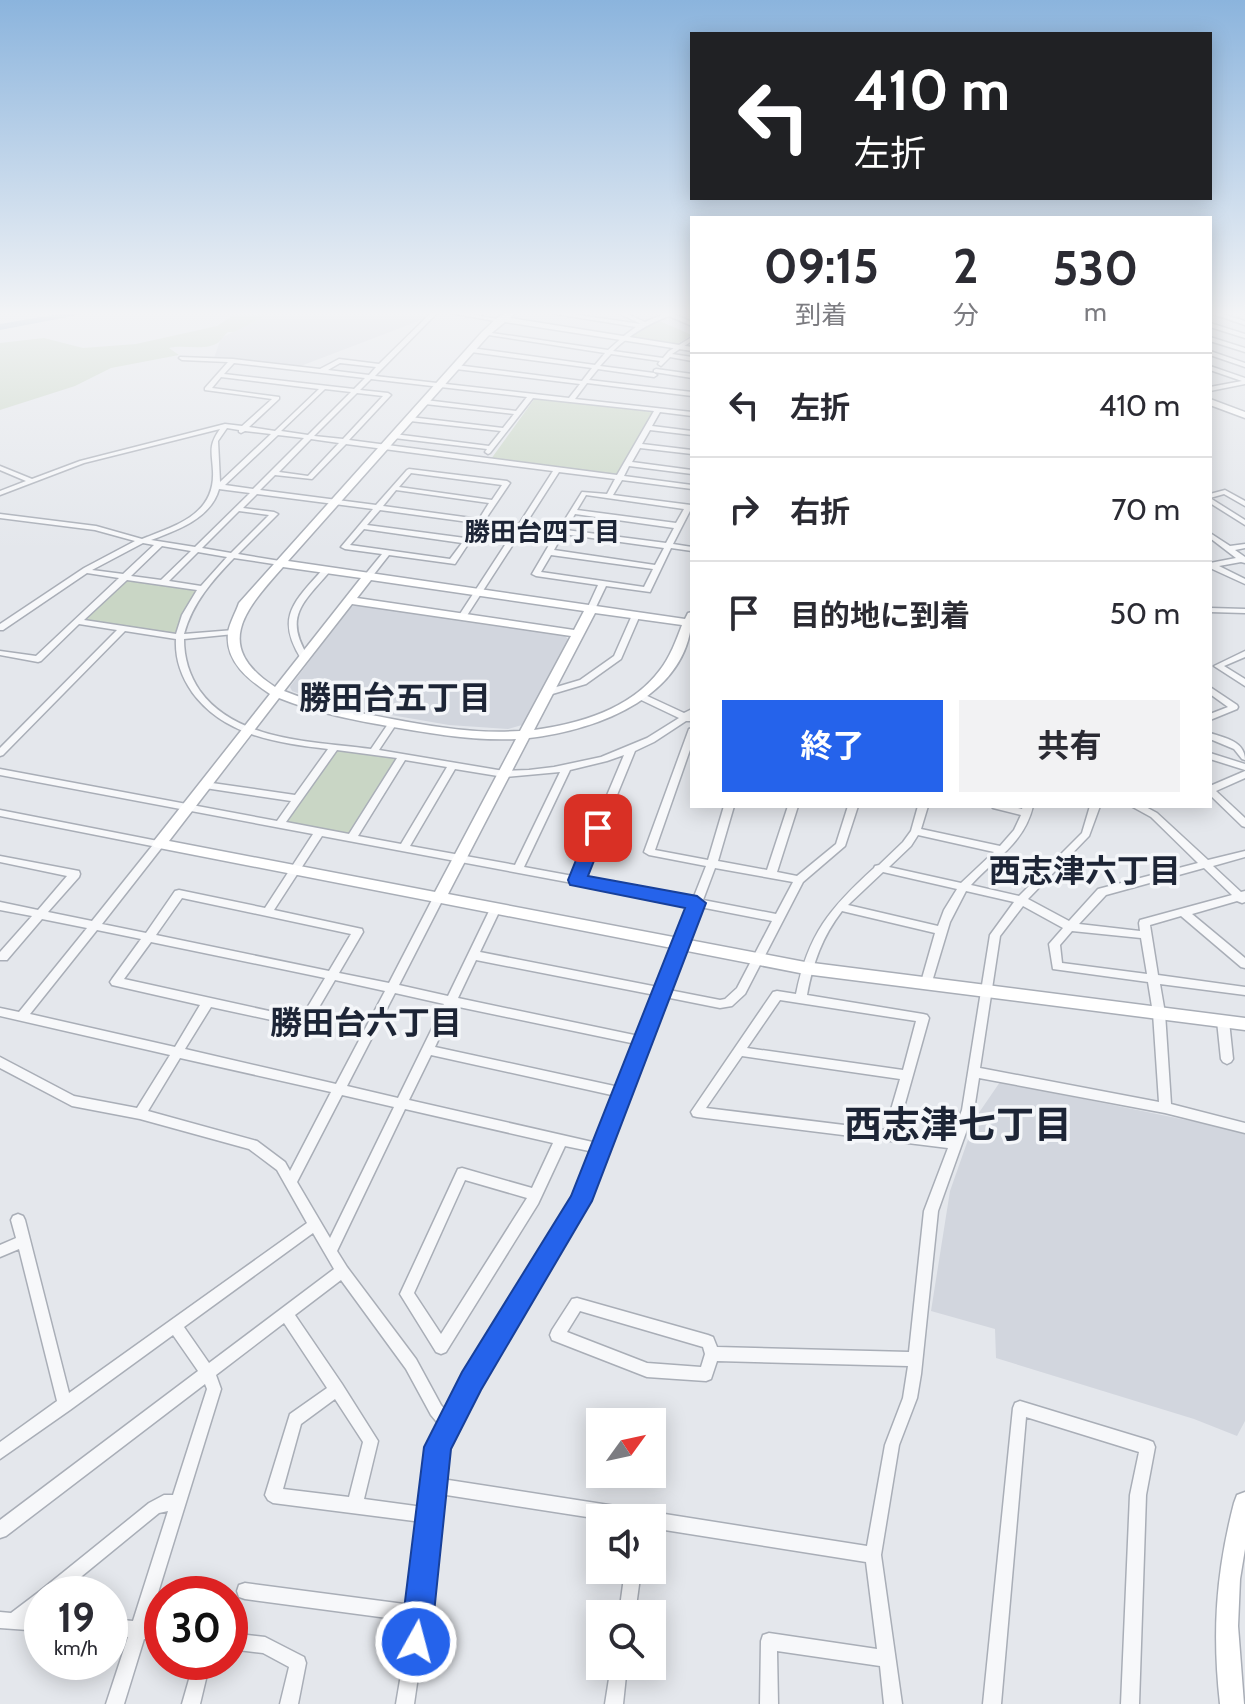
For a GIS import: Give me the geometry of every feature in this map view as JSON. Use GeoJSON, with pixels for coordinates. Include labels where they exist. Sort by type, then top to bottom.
{"type":"FeatureCollection","features":[{"type":"Feature","properties":{"kind":"street"},"geometry":{"type":"LineString","coordinates":[[227,392],[277,398]]}},
{"type":"Feature","properties":{"kind":"street"},"geometry":{"type":"LineString","coordinates":[[241,431],[284,392]]}},
{"type":"Feature","properties":{"kind":"street"},"geometry":{"type":"LineString","coordinates":[[217,486],[319,392]]}},
{"type":"Feature","properties":{"kind":"street"},"geometry":{"type":"LineString","coordinates":[[163,583],[355,392]]}},
{"type":"Feature","properties":{"kind":"street"},"geometry":{"type":"LineString","coordinates":[[274,473],[310,478],[388,395],[360,392]]}},
{"type":"Feature","properties":{"kind":"street"},"geometry":{"type":"LineString","coordinates":[[434,392],[245,603],[234,632],[237,653],[243,665],[276,694],[320,710],[469,735],[524,735],[590,722],[640,696],[668,669],[690,622]]}},
{"type":"Feature","properties":{"kind":"street"},"geometry":{"type":"LineString","coordinates":[[500,392],[690,414]]}},
{"type":"Feature","properties":{"kind":"street"},"geometry":{"type":"LineString","coordinates":[[571,400],[578,392]]}},
{"type":"Feature","properties":{"kind":"street"},"geometry":{"type":"LineString","coordinates":[[635,407],[644,392]]}},
{"type":"Feature","properties":{"kind":"street"},"geometry":{"type":"LineString","coordinates":[[482,460],[532,395]]}},
{"type":"Feature","properties":{"kind":"street"},"geometry":{"type":"LineString","coordinates":[[425,402],[517,413]]}},
{"type":"Feature","properties":{"kind":"street"},"geometry":{"type":"LineString","coordinates":[[1212,403],[1245,415]]}},
{"type":"Feature","properties":{"kind":"street"},"geometry":{"type":"LineString","coordinates":[[609,496],[658,410]]}},
{"type":"Feature","properties":{"kind":"street"},"geometry":{"type":"LineString","coordinates":[[410,419],[505,430]]}},
{"type":"Feature","properties":{"kind":"street"},"geometry":{"type":"LineString","coordinates":[[0,493],[96,458],[214,427],[690,487]]}},
{"type":"Feature","properties":{"kind":"street"},"geometry":{"type":"LineString","coordinates":[[0,628],[86,571],[174,528],[205,508],[217,486],[214,445],[224,428]]}},
{"type":"Feature","properties":{"kind":"street"},"geometry":{"type":"LineString","coordinates":[[649,428],[690,433]]}},
{"type":"Feature","properties":{"kind":"street"},"geometry":{"type":"LineString","coordinates":[[394,436],[491,448]]}},
{"type":"Feature","properties":{"kind":"street"},"geometry":{"type":"LineString","coordinates":[[638,446],[690,452]]}},
{"type":"Feature","properties":{"kind":"street"},"geometry":{"type":"LineString","coordinates":[[446,475],[460,458]]}},
{"type":"Feature","properties":{"kind":"street"},"geometry":{"type":"LineString","coordinates":[[628,464],[690,472]]}},
{"type":"Feature","properties":{"kind":"street"},"geometry":{"type":"LineString","coordinates":[[0,468],[32,481]]}},
{"type":"Feature","properties":{"kind":"street"},"geometry":{"type":"LineString","coordinates":[[462,617],[557,470]]}},
{"type":"Feature","properties":{"kind":"street"},"geometry":{"type":"LineString","coordinates":[[409,471],[507,483],[452,562],[345,547],[394,488],[409,471]]}},
{"type":"Feature","properties":{"kind":"street"},"geometry":{"type":"LineString","coordinates":[[217,486],[690,549]]}},
{"type":"Feature","properties":{"kind":"street"},"geometry":{"type":"LineString","coordinates":[[394,488],[494,502]]}},
{"type":"Feature","properties":{"kind":"street"},"geometry":{"type":"LineString","coordinates":[[1212,497],[1225,492],[1245,504]]}},
{"type":"Feature","properties":{"kind":"street"},"geometry":{"type":"LineString","coordinates":[[584,493],[609,496],[688,507],[647,590],[536,574],[584,493]]}},
{"type":"Feature","properties":{"kind":"street"},"geometry":{"type":"LineString","coordinates":[[1212,499],[1245,523]]}},
{"type":"Feature","properties":{"kind":"street"},"geometry":{"type":"LineString","coordinates":[[237,509],[274,514],[204,589],[184,618],[180,637],[181,663],[189,683],[210,707],[248,730],[504,774],[567,767],[631,749],[690,717]]}},
{"type":"Feature","properties":{"kind":"street"},"geometry":{"type":"LineString","coordinates":[[573,512],[679,526]]}},
{"type":"Feature","properties":{"kind":"street"},"geometry":{"type":"LineString","coordinates":[[0,516],[96,528],[142,541],[280,563],[591,609],[690,620]]}},
{"type":"Feature","properties":{"kind":"street"},"geometry":{"type":"LineString","coordinates":[[362,527],[467,541]]}},
{"type":"Feature","properties":{"kind":"street"},"geometry":{"type":"LineString","coordinates":[[1214,543],[1244,560]]}},
{"type":"Feature","properties":{"kind":"street"},"geometry":{"type":"LineString","coordinates":[[0,653],[38,659],[160,544]]}},
{"type":"Feature","properties":{"kind":"street"},"geometry":{"type":"LineString","coordinates":[[1228,549],[1245,546]]}},
{"type":"Feature","properties":{"kind":"street"},"geometry":{"type":"LineString","coordinates":[[549,552],[659,568]]}},
{"type":"Feature","properties":{"kind":"street"},"geometry":{"type":"LineString","coordinates":[[22,1017],[387,553]]}},
{"type":"Feature","properties":{"kind":"street"},"geometry":{"type":"LineString","coordinates":[[1212,565],[1244,560]]}},
{"type":"Feature","properties":{"kind":"street"},"geometry":{"type":"LineString","coordinates":[[1212,566],[1245,582]]}},
{"type":"Feature","properties":{"kind":"street"},"geometry":{"type":"LineString","coordinates":[[305,658],[292,639],[291,621],[299,603],[327,570]]}},
{"type":"Feature","properties":{"kind":"street"},"geometry":{"type":"LineString","coordinates":[[86,571],[204,589]]}},
{"type":"Feature","properties":{"kind":"street"},"geometry":{"type":"LineString","coordinates":[[292,1180],[603,584]]}},
{"type":"Feature","properties":{"kind":"street"},"geometry":{"type":"LineString","coordinates":[[350,600],[577,634]]}},
{"type":"Feature","properties":{"kind":"street"},"geometry":{"type":"LineString","coordinates":[[1212,610],[1245,611]]}},
{"type":"Feature","properties":{"kind":"street"},"geometry":{"type":"LineString","coordinates":[[546,693],[583,682],[618,657],[636,615]]}},
{"type":"Feature","properties":{"kind":"street"},"geometry":{"type":"LineString","coordinates":[[79,622],[180,637],[234,632]]}},
{"type":"Feature","properties":{"kind":"street"},"geometry":{"type":"LineString","coordinates":[[0,753],[124,628]]}},
{"type":"Feature","properties":{"kind":"street"},"geometry":{"type":"LineString","coordinates":[[1245,654],[1218,666],[1245,683]]}},
{"type":"Feature","properties":{"kind":"street"},"geometry":{"type":"LineString","coordinates":[[1212,691],[1234,707],[1212,716]]}},
{"type":"Feature","properties":{"kind":"street"},"geometry":{"type":"LineString","coordinates":[[640,696],[690,717]]}},
{"type":"Feature","properties":{"kind":"street"},"geometry":{"type":"LineString","coordinates":[[373,752],[393,723]]}},
{"type":"Feature","properties":{"kind":"street"},"geometry":{"type":"LineString","coordinates":[[690,737],[649,852],[799,880]]}},
{"type":"Feature","properties":{"kind":"street"},"geometry":{"type":"LineString","coordinates":[[1212,737],[1241,744],[1245,757]]}},
{"type":"Feature","properties":{"kind":"street"},"geometry":{"type":"LineString","coordinates":[[280,824],[335,746]]}},
{"type":"Feature","properties":{"kind":"street"},"geometry":{"type":"LineString","coordinates":[[577,880],[631,749]]}},
{"type":"Feature","properties":{"kind":"street"},"geometry":{"type":"LineString","coordinates":[[352,838],[402,757]]}},
{"type":"Feature","properties":{"kind":"street"},"geometry":{"type":"LineString","coordinates":[[1212,757],[1245,767]]}},
{"type":"Feature","properties":{"kind":"street"},"geometry":{"type":"LineString","coordinates":[[404,848],[452,766]]}},
{"type":"Feature","properties":{"kind":"street"},"geometry":{"type":"LineString","coordinates":[[518,869],[567,767]]}},
{"type":"Feature","properties":{"kind":"street"},"geometry":{"type":"LineString","coordinates":[[0,772],[777,918]]}},
{"type":"Feature","properties":{"kind":"street"},"geometry":{"type":"LineString","coordinates":[[1212,789],[1245,774]]}},
{"type":"Feature","properties":{"kind":"street"},"geometry":{"type":"LineString","coordinates":[[205,785],[298,799]]}},
{"type":"Feature","properties":{"kind":"street"},"geometry":{"type":"LineString","coordinates":[[1212,792],[1244,820]]}},
{"type":"Feature","properties":{"kind":"street"},"geometry":{"type":"LineString","coordinates":[[405,1704],[419,1614],[438,1447],[448,1424],[581,1201],[678,945],[697,903],[728,808]]}},
{"type":"Feature","properties":{"kind":"street"},"geometry":{"type":"LineString","coordinates":[[771,874],[792,808]]}},
{"type":"Feature","properties":{"kind":"street"},"geometry":{"type":"LineString","coordinates":[[473,955],[720,1004],[728,1003],[741,991],[754,960],[799,880],[840,846],[852,808]]}},
{"type":"Feature","properties":{"kind":"street"},"geometry":{"type":"LineString","coordinates":[[801,999],[810,949],[839,907],[916,831],[922,808]]}},
{"type":"Feature","properties":{"kind":"street"},"geometry":{"type":"LineString","coordinates":[[893,1704],[873,1555],[892,1445],[910,1398],[931,1211],[968,1110],[995,935],[1021,900],[1086,834],[1094,808]]}},
{"type":"Feature","properties":{"kind":"street"},"geometry":{"type":"LineString","coordinates":[[1140,808],[1154,815],[1243,898]]}},
{"type":"Feature","properties":{"kind":"street"},"geometry":{"type":"LineString","coordinates":[[927,982],[939,930],[964,887],[1020,829],[1027,809]]}},
{"type":"Feature","properties":{"kind":"street"},"geometry":{"type":"LineString","coordinates":[[0,813],[754,960],[1245,1024]]}},
{"type":"Feature","properties":{"kind":"street"},"geometry":{"type":"LineString","coordinates":[[916,831],[1002,850]]}},
{"type":"Feature","properties":{"kind":"street"},"geometry":{"type":"LineString","coordinates":[[268,912],[319,832]]}},
{"type":"Feature","properties":{"kind":"street"},"geometry":{"type":"LineString","coordinates":[[1245,854],[1102,892],[1054,944],[1057,966],[1245,991]]}},
{"type":"Feature","properties":{"kind":"street"},"geometry":{"type":"LineString","coordinates":[[0,859],[75,874],[3,957],[0,956]]}},
{"type":"Feature","properties":{"kind":"street"},"geometry":{"type":"LineString","coordinates":[[879,868],[1021,900],[1070,927],[1145,935]]}},
{"type":"Feature","properties":{"kind":"street"},"geometry":{"type":"LineString","coordinates":[[179,894],[268,912],[358,932],[304,1023],[116,982],[179,894]]}},
{"type":"Feature","properties":{"kind":"street"},"geometry":{"type":"LineString","coordinates":[[1165,1108],[1159,1013],[1144,923],[1243,898]]}},
{"type":"Feature","properties":{"kind":"street"},"geometry":{"type":"LineString","coordinates":[[0,906],[643,1041]]}},
{"type":"Feature","properties":{"kind":"street"},"geometry":{"type":"LineString","coordinates":[[839,907],[939,930]]}},
{"type":"Feature","properties":{"kind":"street"},"geometry":{"type":"LineString","coordinates":[[330,1252],[495,910]]}},
{"type":"Feature","properties":{"kind":"street"},"geometry":{"type":"LineString","coordinates":[[1184,913],[1245,964]]}},
{"type":"Feature","properties":{"kind":"street"},"geometry":{"type":"LineString","coordinates":[[890,1136],[923,1018],[777,995],[697,1112],[890,1136],[956,1144]]}},
{"type":"Feature","properties":{"kind":"street"},"geometry":{"type":"LineString","coordinates":[[140,1114],[208,1002]]}},
{"type":"Feature","properties":{"kind":"street"},"geometry":{"type":"LineString","coordinates":[[0,1012],[602,1149]]}},
{"type":"Feature","properties":{"kind":"street"},"geometry":{"type":"LineString","coordinates":[[1223,1021],[1227,1059]]}},
{"type":"Feature","properties":{"kind":"street"},"geometry":{"type":"LineString","coordinates":[[428,1050],[623,1093]]}},
{"type":"Feature","properties":{"kind":"street"},"geometry":{"type":"LineString","coordinates":[[738,1051],[907,1075]]}},
{"type":"Feature","properties":{"kind":"street"},"geometry":{"type":"LineString","coordinates":[[0,1062],[72,1101],[140,1114],[253,1145],[281,1166],[292,1180],[342,1271],[411,1364],[436,1410],[448,1424]]}},
{"type":"Feature","properties":{"kind":"street"},"geometry":{"type":"LineString","coordinates":[[975,1072],[1165,1108],[1245,1128]]}},
{"type":"Feature","properties":{"kind":"street"},"geometry":{"type":"LineString","coordinates":[[535,1195],[462,1173],[407,1294],[441,1347],[533,1200],[561,1140]]}},
{"type":"Feature","properties":{"kind":"street"},"geometry":{"type":"LineString","coordinates":[[18,1220],[65,1405]]}},
{"type":"Feature","properties":{"kind":"street"},"geometry":{"type":"LineString","coordinates":[[0,1451],[314,1225]]}},
{"type":"Feature","properties":{"kind":"street"},"geometry":{"type":"LineString","coordinates":[[0,1251],[23,1241]]}},
{"type":"Feature","properties":{"kind":"street"},"geometry":{"type":"LineString","coordinates":[[0,1530],[342,1271]]}},
{"type":"Feature","properties":{"kind":"street"},"geometry":{"type":"LineString","coordinates":[[577,1304],[708,1342],[712,1354],[706,1374],[647,1370],[557,1335],[577,1304]]}},
{"type":"Feature","properties":{"kind":"street"},"geometry":{"type":"LineString","coordinates":[[286,1314],[371,1441],[355,1506]]}},
{"type":"Feature","properties":{"kind":"street"},"geometry":{"type":"LineString","coordinates":[[115,1704],[214,1389],[208,1373],[175,1326]]}},
{"type":"Feature","properties":{"kind":"street"},"geometry":{"type":"LineString","coordinates":[[712,1354],[915,1359]]}},
{"type":"Feature","properties":{"kind":"street"},"geometry":{"type":"LineString","coordinates":[[337,1389],[295,1419],[273,1495],[428,1515]]}},
{"type":"Feature","properties":{"kind":"street"},"geometry":{"type":"LineString","coordinates":[[992,1704],[1020,1408],[1148,1447],[1138,1495],[1130,1704]]}},
{"type":"Feature","properties":{"kind":"street"},"geometry":{"type":"LineString","coordinates":[[433,1485],[586,1509]]}},
{"type":"Feature","properties":{"kind":"street"},"geometry":{"type":"LineString","coordinates":[[69,1576],[154,1508],[177,1503]]}},
{"type":"Feature","properties":{"kind":"street"},"geometry":{"type":"LineString","coordinates":[[1232,1704],[1224,1608],[1230,1557],[1245,1503]]}},
{"type":"Feature","properties":{"kind":"street"},"geometry":{"type":"LineString","coordinates":[[666,1522],[873,1555]]}},
{"type":"Feature","properties":{"kind":"street"},"geometry":{"type":"LineString","coordinates":[[248,1591],[419,1614]]}},
{"type":"Feature","properties":{"kind":"street"},"geometry":{"type":"LineString","coordinates":[[6,1621],[24,1610]]}},
{"type":"Feature","properties":{"kind":"street"},"geometry":{"type":"LineString","coordinates":[[128,1628],[144,1629]]}},
{"type":"Feature","properties":{"kind":"street"},"geometry":{"type":"LineString","coordinates":[[769,1704],[769,1641],[887,1659]]}},
{"type":"Feature","properties":{"kind":"street"},"geometry":{"type":"LineString","coordinates":[[248,1643],[265,1645],[298,1663],[289,1704]]}},
{"type":"Feature","properties":{"kind":"street"},"geometry":{"type":"LineString","coordinates":[[191,1704],[197,1680]]}},
{"type":"Feature","properties":{"kind":"street"},"geometry":{"type":"LineString","coordinates":[[614,1704],[617,1680]]}},
{"type":"Feature","properties":{"kind":"shaded area"},"geometry":{"type":"Polygon","coordinates":[[[357,605],[565,636],[569,640],[522,725],[508,729],[449,725],[327,704],[292,691],[290,687],[350,607],[357,605]]]}},
{"type":"Feature","properties":{"kind":"shaded area"},"geometry":{"type":"Polygon","coordinates":[[[1000,1082],[1245,1132],[1245,1421],[1237,1436],[1194,1419],[996,1358],[995,1329],[931,1311],[950,1191],[976,1117],[1000,1082]]]}},
{"type":"Feature","properties":{"kind":"green space"},"geometry":{"type":"Polygon","coordinates":[[[0,392],[58,392],[0,410],[0,392]]]}},
{"type":"Feature","properties":{"kind":"green space"},"geometry":{"type":"Polygon","coordinates":[[[535,398],[653,412],[617,475],[491,459],[535,398]]]}},
{"type":"Feature","properties":{"kind":"green space"},"geometry":{"type":"Polygon","coordinates":[[[127,579],[201,590],[186,608],[178,635],[83,620],[127,579]]]}},
{"type":"Feature","properties":{"kind":"green space"},"geometry":{"type":"Polygon","coordinates":[[[335,746],[402,757],[352,838],[280,824],[335,746]]]}},
{"type":"Feature","properties":{"kind":"district","name":"勝田台四丁目"},"geometry":{"type":"Point","coordinates":[542,532]}},
{"type":"Feature","properties":{"kind":"district","name":"勝田台五丁目"},"geometry":{"type":"Point","coordinates":[395,697]}},
{"type":"Feature","properties":{"kind":"district","name":"西志津六丁目"},"geometry":{"type":"Point","coordinates":[1085,870]}},
{"type":"Feature","properties":{"kind":"district","name":"勝田台六丁目"},"geometry":{"type":"Point","coordinates":[366,1022]}},
{"type":"Feature","properties":{"kind":"district","name":"西志津七丁目"},"geometry":{"type":"Point","coordinates":[958,1124]}},
{"type":"Feature","properties":{"kind":"route"},"geometry":{"type":"LineString","coordinates":[[416,1642],[438,1447],[472,1381],[581,1201],[678,945],[697,903],[577,880],[598,828]]}}]}
